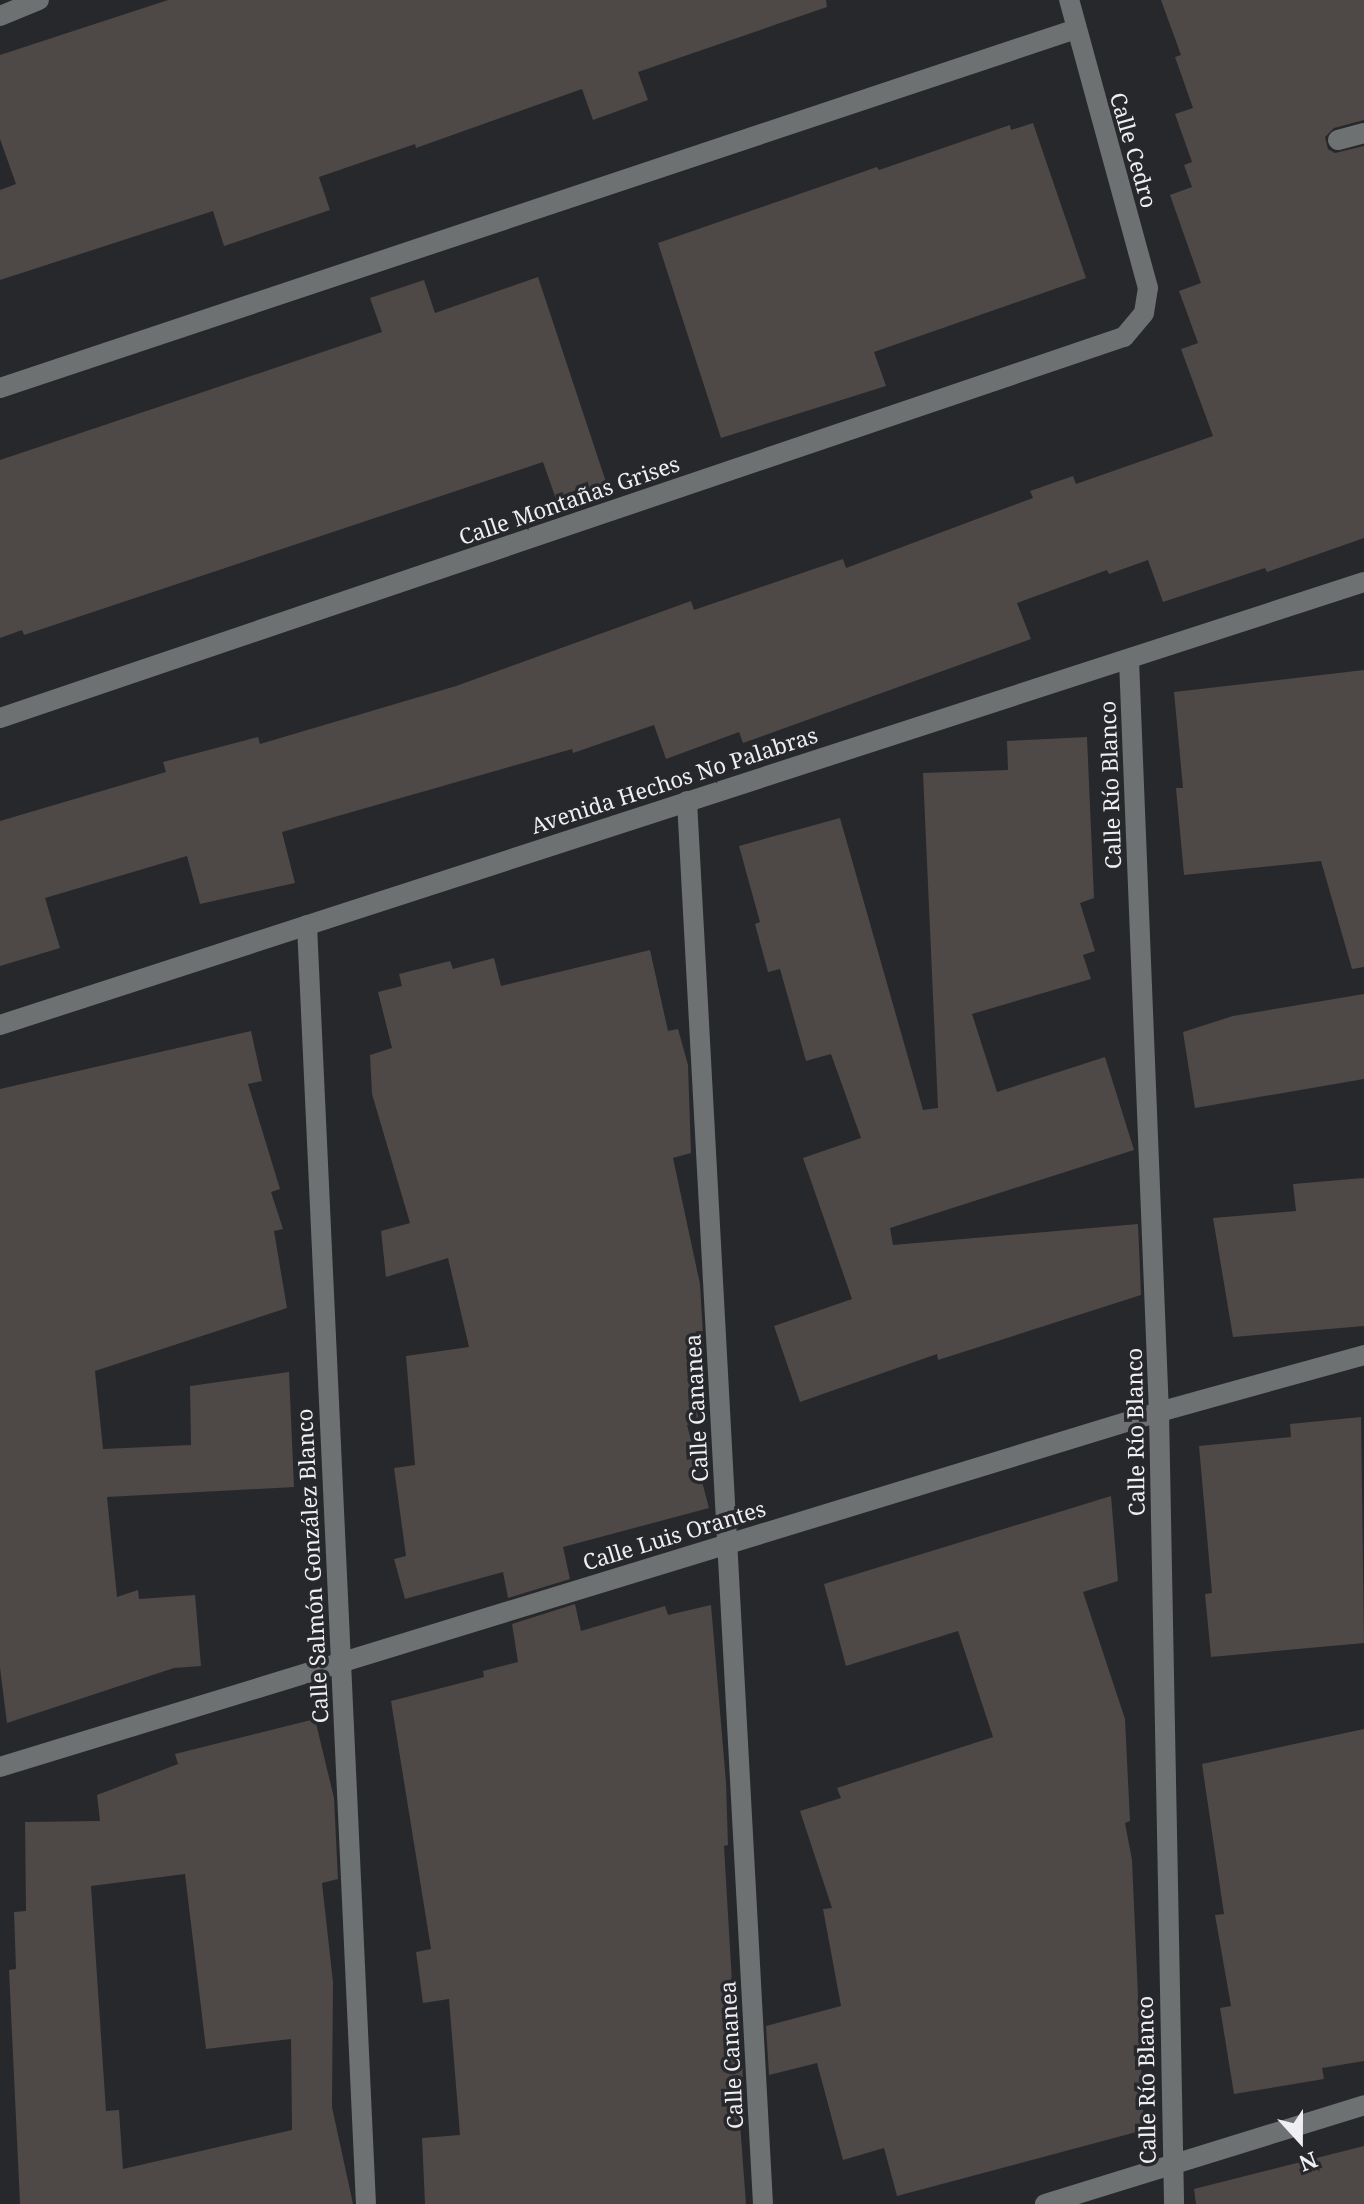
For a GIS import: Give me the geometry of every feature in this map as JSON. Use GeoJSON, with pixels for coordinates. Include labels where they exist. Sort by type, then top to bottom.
{"type":"FeatureCollection","features":[{"type":"Feature","properties":{"kind":"street"},"geometry":{"type":"LineString","coordinates":[[0,16],[39,0]]}},
{"type":"Feature","properties":{"kind":"street","name":"Calle Cedro"},"geometry":{"type":"LineString","coordinates":[[1069,0],[1148,288],[1144,313]]}},
{"type":"Feature","properties":{"kind":"street"},"geometry":{"type":"LineString","coordinates":[[0,388],[1076,29]]}},
{"type":"Feature","properties":{"kind":"street"},"geometry":{"type":"LineString","coordinates":[[1338,140],[1364,133]]}},
{"type":"Feature","properties":{"kind":"street","name":"Calle Montañas Grises"},"geometry":{"type":"LineString","coordinates":[[0,718],[1124,337],[1144,313]]}},
{"type":"Feature","properties":{"kind":"street","name":"Avenida Hechos No Palabras"},"geometry":{"type":"LineString","coordinates":[[0,1025],[1364,582]]}},
{"type":"Feature","properties":{"kind":"street","name":"Calle Río Blanco"},"geometry":{"type":"LineString","coordinates":[[1129,660],[1159,1412],[1174,2204]]}},
{"type":"Feature","properties":{"kind":"street","name":"Calle Cananea"},"geometry":{"type":"LineString","coordinates":[[687,801],[763,2204]]}},
{"type":"Feature","properties":{"kind":"street","name":"Calle Salmón González Blanco"},"geometry":{"type":"LineString","coordinates":[[307,925],[366,2204]]}},
{"type":"Feature","properties":{"kind":"street","name":"Calle Luis Orantes"},"geometry":{"type":"LineString","coordinates":[[0,1767],[1159,1412],[1364,1355]]}},
{"type":"Feature","properties":{"kind":"street"},"geometry":{"type":"LineString","coordinates":[[1045,2204],[1364,2105]]}},
{"type":"Feature","properties":{"kind":"building"},"geometry":{"type":"Polygon","coordinates":[[[168,0],[826,0],[827,7],[638,72],[648,100],[593,120],[582,89],[416,148],[415,144],[319,177],[330,210],[224,246],[213,211],[0,280],[0,190],[16,184],[0,139],[0,55],[168,0]]]}},
{"type":"Feature","properties":{"kind":"building"},"geometry":{"type":"Polygon","coordinates":[[[1161,0],[1364,0],[1364,120],[1334,128],[1325,137],[1328,149],[1335,153],[1364,146],[1364,538],[1267,572],[1265,568],[1163,602],[1148,560],[1109,574],[1107,570],[1017,603],[1031,639],[743,743],[739,732],[666,759],[654,725],[573,753],[572,749],[282,832],[295,883],[200,904],[187,856],[45,898],[60,948],[0,966],[0,821],[166,772],[163,762],[258,737],[260,744],[456,686],[691,601],[694,610],[843,559],[846,568],[1033,498],[1030,491],[1073,476],[1076,484],[1213,436],[1181,349],[1198,343],[1179,291],[1201,283],[1170,195],[1192,187],[1184,165],[1192,162],[1175,114],[1193,108],[1175,57],[1181,55],[1161,0]]]}},
{"type":"Feature","properties":{"kind":"building"},"geometry":{"type":"Polygon","coordinates":[[[1033,123],[1086,278],[874,352],[886,386],[721,438],[658,243],[877,167],[879,170],[1010,125],[1011,130],[1033,123]]]}},
{"type":"Feature","properties":{"kind":"building"},"geometry":{"type":"Polygon","coordinates":[[[538,277],[607,485],[557,502],[543,462],[24,635],[22,630],[0,638],[0,460],[382,332],[370,298],[424,280],[435,313],[538,277]]]}},
{"type":"Feature","properties":{"kind":"building"},"geometry":{"type":"Polygon","coordinates":[[[1364,670],[1364,967],[1352,969],[1321,861],[1184,875],[1176,788],[1183,788],[1174,692],[1364,670]]]}},
{"type":"Feature","properties":{"kind":"building"},"geometry":{"type":"Polygon","coordinates":[[[1087,737],[1094,898],[1080,903],[1095,951],[1083,955],[1091,979],[972,1014],[997,1092],[1105,1057],[1134,1150],[890,1228],[893,1245],[1138,1224],[1141,1295],[938,1360],[937,1354],[800,1402],[774,1326],[852,1299],[803,1158],[861,1138],[831,1054],[806,1061],[780,969],[768,972],[755,924],[760,922],[739,846],[840,818],[923,1110],[938,1108],[923,773],[1008,770],[1007,741],[1087,737]]]}},
{"type":"Feature","properties":{"kind":"building"},"geometry":{"type":"Polygon","coordinates":[[[650,950],[668,1031],[678,1029],[688,1065],[691,1153],[673,1158],[700,1284],[704,1351],[686,1356],[699,1421],[687,1425],[709,1508],[563,1547],[570,1579],[508,1598],[503,1572],[405,1599],[394,1559],[406,1556],[394,1468],[415,1465],[406,1356],[469,1347],[448,1258],[386,1277],[381,1231],[410,1223],[372,1094],[370,1055],[392,1048],[378,992],[402,986],[399,974],[450,961],[453,969],[494,958],[501,986],[650,950]]]}},
{"type":"Feature","properties":{"kind":"building"},"geometry":{"type":"Polygon","coordinates":[[[1364,994],[1364,1079],[1195,1108],[1183,1032],[1233,1016],[1364,994]]]}},
{"type":"Feature","properties":{"kind":"building"},"geometry":{"type":"Polygon","coordinates":[[[251,1031],[262,1081],[248,1084],[280,1189],[271,1192],[283,1229],[274,1231],[287,1308],[95,1371],[103,1449],[191,1445],[190,1386],[289,1372],[294,1487],[107,1497],[117,1597],[138,1590],[139,1599],[195,1595],[201,1666],[174,1668],[7,1723],[0,1668],[0,1089],[251,1031]]]}},
{"type":"Feature","properties":{"kind":"building"},"geometry":{"type":"Polygon","coordinates":[[[1364,1178],[1364,1326],[1233,1337],[1213,1218],[1296,1211],[1293,1184],[1364,1178]]]}},
{"type":"Feature","properties":{"kind":"building"},"geometry":{"type":"Polygon","coordinates":[[[1361,1417],[1364,1643],[1211,1657],[1205,1594],[1212,1593],[1199,1446],[1291,1437],[1290,1424],[1361,1417]]]}},
{"type":"Feature","properties":{"kind":"building"},"geometry":{"type":"Polygon","coordinates":[[[1111,1496],[1118,1581],[1083,1592],[1125,1719],[1130,1821],[1125,1823],[1132,1860],[1144,2130],[897,2196],[884,2148],[843,2160],[817,2063],[769,2075],[766,2026],[841,2006],[823,1909],[832,1908],[800,1811],[841,1798],[837,1788],[993,1737],[958,1631],[846,1666],[824,1584],[1111,1496]]]}},
{"type":"Feature","properties":{"kind":"building"},"geometry":{"type":"Polygon","coordinates":[[[575,1604],[581,1631],[665,1606],[668,1615],[711,1605],[726,1782],[728,1845],[724,1846],[735,2034],[741,2033],[743,2082],[737,2083],[746,2204],[425,2204],[422,2138],[460,2135],[449,1999],[423,2003],[416,1952],[431,1949],[391,1701],[484,1677],[483,1671],[518,1662],[512,1624],[575,1604]]]}},
{"type":"Feature","properties":{"kind":"building"},"geometry":{"type":"Polygon","coordinates":[[[315,1719],[334,1798],[338,1879],[322,1883],[333,1982],[332,2107],[353,2204],[20,2204],[9,1970],[16,1969],[14,1912],[26,1911],[25,1822],[100,1821],[97,1795],[178,1764],[175,1754],[315,1719]],[[185,1874],[91,1886],[106,2111],[119,2110],[123,2169],[292,2130],[291,2039],[206,2049],[185,1874]]]}},
{"type":"Feature","properties":{"kind":"building"},"geometry":{"type":"Polygon","coordinates":[[[1364,1729],[1364,2061],[1322,2068],[1324,2079],[1234,2094],[1220,2008],[1231,2006],[1215,1915],[1224,1914],[1202,1764],[1364,1729]]]}},
{"type":"Feature","properties":{"kind":"building"},"geometry":{"type":"Polygon","coordinates":[[[1364,2146],[1364,2204],[1196,2204],[1194,2189],[1364,2146]]]}}]}
